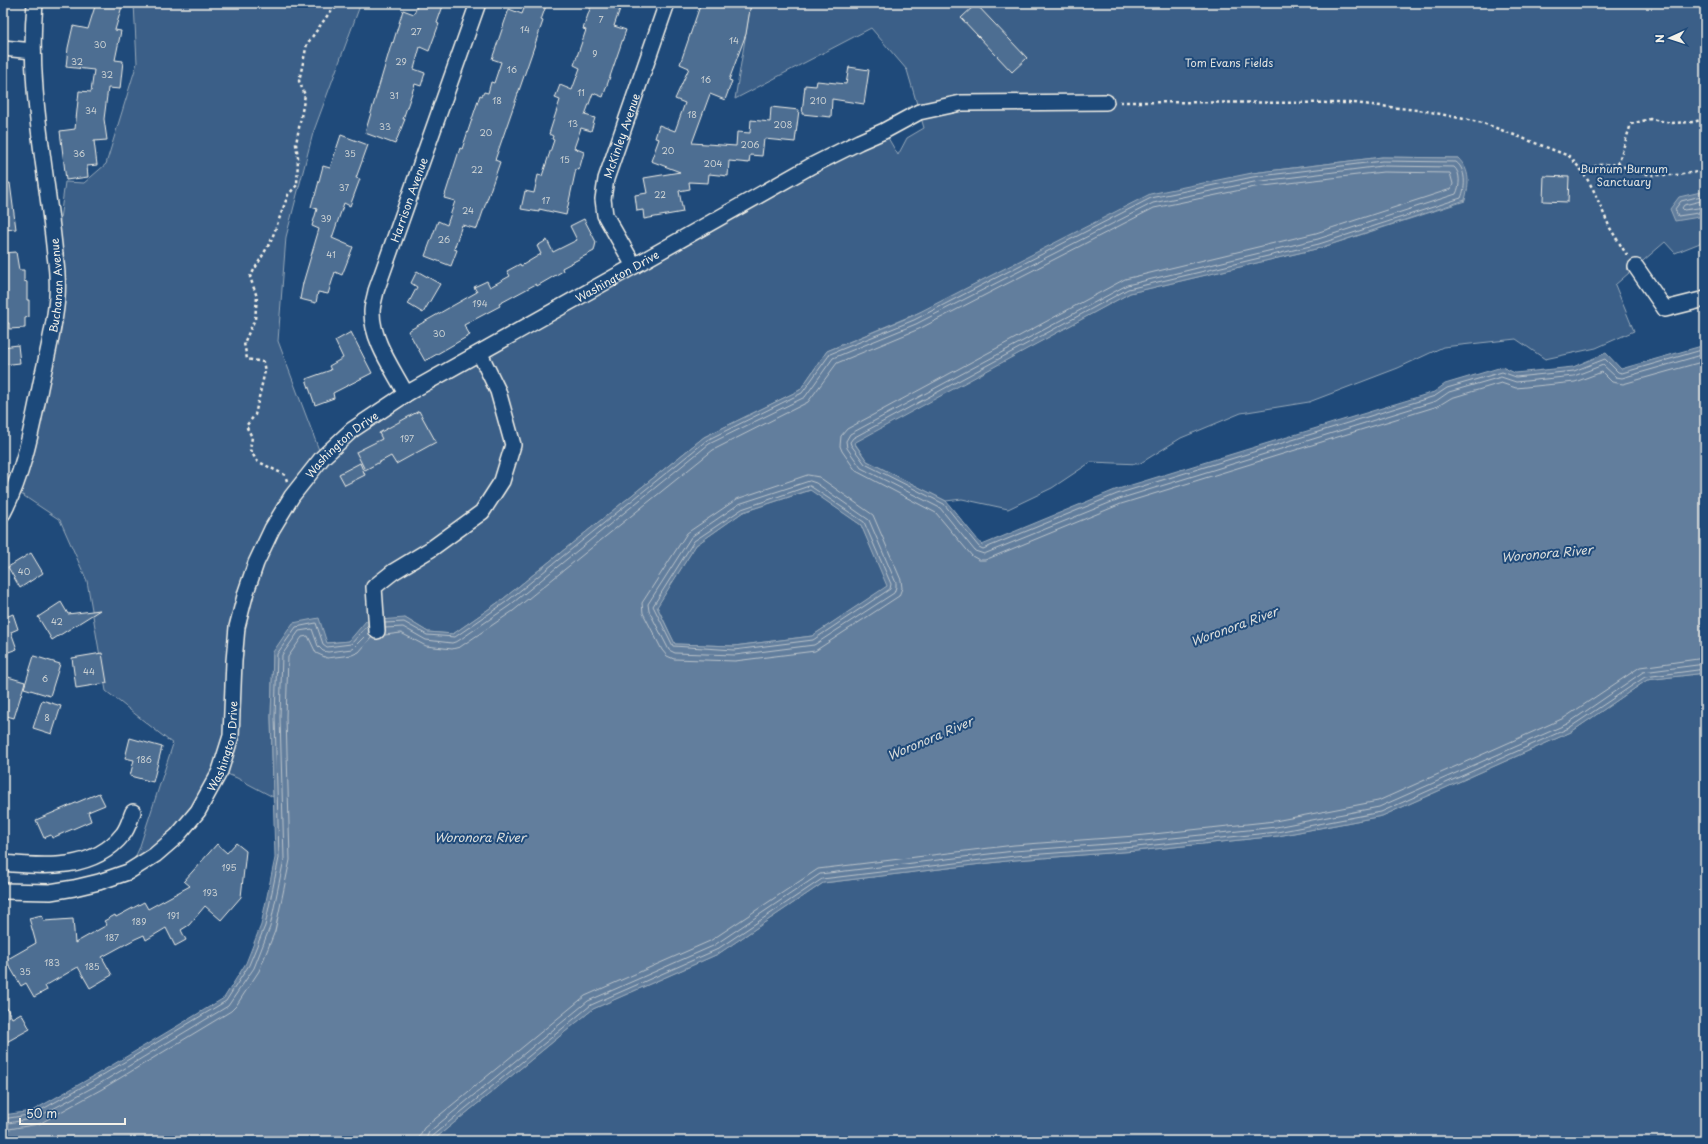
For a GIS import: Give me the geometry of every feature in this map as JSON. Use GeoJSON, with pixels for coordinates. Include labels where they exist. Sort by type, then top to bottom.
{"type":"FeatureCollection","features":[{"type":"Feature","properties":{"kind":"street","name":"Buchanan Avenue"},"geometry":{"type":"LineString","coordinates":[[3,513],[9,488],[32,428],[57,297],[56,256],[39,141],[32,51],[35,3]]}},
{"type":"Feature","properties":{"kind":"street","name":"Harrison Avenue"},"geometry":{"type":"LineString","coordinates":[[406,394],[380,345],[374,329],[372,311],[376,290],[478,3]]}},
{"type":"Feature","properties":{"kind":"street","name":"McKinley Avenue"},"geometry":{"type":"LineString","coordinates":[[634,266],[605,215],[603,199],[606,179],[667,3]]}},
{"type":"Feature","properties":{"kind":"street"},"geometry":{"type":"LineString","coordinates":[[3,48],[32,51]]}},
{"type":"Feature","properties":{"kind":"street","name":"Washington Drive"},"geometry":{"type":"LineString","coordinates":[[3,891],[50,892],[74,888],[128,872],[155,855],[177,836],[198,811],[220,771],[230,736],[236,640],[246,592],[256,563],[272,529],[292,496],[322,458],[352,430],[406,394],[480,354],[811,166],[859,142],[884,132],[919,112],[961,103],[1106,102]]}},
{"type":"Feature","properties":{"kind":"street"},"geometry":{"type":"LineString","coordinates":[[1636,267],[1665,309],[1705,299]]}},
{"type":"Feature","properties":{"kind":"street"},"geometry":{"type":"LineString","coordinates":[[377,631],[374,587],[393,572],[431,549],[482,512],[502,481],[513,446],[498,391],[480,354]]}},
{"type":"Feature","properties":{"kind":"street"},"geometry":{"type":"LineString","coordinates":[[3,863],[35,866],[62,866],[87,860],[109,849],[124,833],[133,812]]}},
{"type":"Feature","properties":{"kind":"path"},"geometry":{"type":"LineString","coordinates":[[292,496],[285,475],[257,461],[250,450],[252,437],[246,426],[255,415],[265,371],[263,362],[247,359],[244,344],[255,319],[256,297],[250,277],[271,241],[288,195],[296,185],[298,157],[296,144],[305,95],[299,81],[307,44],[330,12],[342,3]]}},
{"type":"Feature","properties":{"kind":"path"},"geometry":{"type":"LineString","coordinates":[[1106,102],[1354,103],[1426,112],[1483,123],[1510,132],[1569,156],[1583,172],[1593,189],[1618,242],[1636,267]]}},
{"type":"Feature","properties":{"kind":"path"},"geometry":{"type":"LineString","coordinates":[[1618,164],[1631,124],[1650,119],[1672,123],[1693,122],[1705,119]]}},
{"type":"Feature","properties":{"kind":"path"},"geometry":{"type":"LineString","coordinates":[[1583,172],[1598,165],[1618,164],[1635,172],[1653,175],[1676,175],[1705,172]]}},
{"type":"Feature","properties":{"kind":"green space"},"geometry":{"type":"Polygon","coordinates":[[[134,3],[361,3],[313,133],[286,237],[278,341],[322,458],[352,430],[884,131],[898,155],[907,138],[924,128],[907,70],[871,28],[735,99],[751,3],[1705,3],[1705,241],[1675,253],[1665,242],[1615,285],[1634,331],[1596,348],[1545,359],[1516,339],[1443,347],[1398,368],[1309,402],[1241,413],[1181,438],[1139,464],[1091,462],[1052,488],[1008,509],[962,499],[946,501],[867,461],[854,442],[1130,293],[1320,248],[1465,201],[1458,158],[1382,157],[1252,173],[827,351],[800,390],[704,437],[503,599],[453,634],[428,632],[405,618],[349,641],[273,652],[271,717],[273,797],[237,778],[220,771],[198,811],[128,872],[139,849],[173,744],[106,691],[87,581],[60,520],[15,490],[52,333],[55,256],[65,182],[84,183],[106,164],[137,63],[134,3]]]}},
{"type":"Feature","properties":{"kind":"green space"},"geometry":{"type":"Polygon","coordinates":[[[811,490],[861,525],[888,586],[812,636],[734,646],[675,644],[657,606],[696,545],[743,512],[811,490]]]}},
{"type":"Feature","properties":{"kind":"green space"},"geometry":{"type":"Polygon","coordinates":[[[1705,673],[1705,1141],[432,1141],[593,1009],[718,954],[823,883],[1015,860],[1136,851],[1278,836],[1382,816],[1571,732],[1647,680],[1705,673]]]}},
{"type":"Feature","properties":{"kind":"water","name":"Woronora River"},"geometry":{"type":"Polygon","coordinates":[[[1382,157],[1458,158],[1467,173],[1468,183],[1465,200],[1320,248],[1130,293],[854,443],[867,461],[946,501],[982,545],[1115,490],[1434,392],[1445,384],[1502,367],[1515,373],[1573,367],[1606,353],[1621,369],[1705,345],[1705,673],[1647,680],[1571,732],[1382,816],[1278,836],[1136,851],[1015,860],[823,883],[718,954],[593,1009],[432,1141],[3,1141],[3,1115],[32,1111],[94,1076],[224,998],[246,963],[261,925],[275,858],[271,717],[273,652],[293,623],[319,618],[327,643],[349,641],[366,621],[405,618],[428,632],[453,634],[503,599],[704,437],[800,390],[827,351],[912,316],[1150,194],[1252,173],[1382,157]],[[810,490],[743,512],[696,545],[657,607],[675,644],[734,646],[812,636],[887,586],[861,525],[810,490]]]}},
{"type":"Feature","properties":{"kind":"water"},"geometry":{"type":"Polygon","coordinates":[[[1705,191],[1705,216],[1675,221],[1670,209],[1679,197],[1705,191]]]}},
{"type":"Feature","properties":{"kind":"building"},"geometry":{"type":"Polygon","coordinates":[[[96,3],[123,3],[115,30],[121,31],[115,60],[123,61],[120,89],[108,88],[104,119],[107,140],[94,141],[97,165],[87,166],[88,177],[66,180],[60,131],[75,129],[79,91],[91,92],[94,70],[66,67],[68,48],[73,26],[88,29],[96,3]]]}},
{"type":"Feature","properties":{"kind":"building"},"geometry":{"type":"Polygon","coordinates":[[[418,3],[444,3],[437,23],[439,24],[429,51],[420,47],[414,69],[425,73],[421,86],[415,84],[403,119],[405,119],[395,144],[365,133],[403,10],[414,14],[418,3]]]}},
{"type":"Feature","properties":{"kind":"building"},"geometry":{"type":"Polygon","coordinates":[[[526,3],[547,3],[541,20],[543,21],[495,160],[500,162],[477,229],[462,225],[454,249],[457,250],[451,266],[425,256],[438,221],[447,225],[455,201],[444,198],[460,148],[462,149],[480,95],[482,96],[484,92],[488,93],[491,82],[494,83],[501,62],[492,59],[509,9],[522,14],[526,3]]]}},
{"type":"Feature","properties":{"kind":"building"},"geometry":{"type":"Polygon","coordinates":[[[592,3],[622,3],[614,26],[626,30],[603,97],[593,93],[585,115],[595,118],[591,131],[581,128],[574,148],[584,152],[579,170],[576,169],[566,215],[539,209],[539,212],[521,209],[525,191],[534,193],[538,175],[542,176],[554,140],[552,139],[553,136],[549,134],[560,100],[555,98],[560,85],[572,90],[580,68],[574,65],[586,30],[583,29],[592,3]]]}},
{"type":"Feature","properties":{"kind":"building"},"geometry":{"type":"Polygon","coordinates":[[[701,3],[751,3],[746,34],[729,80],[732,81],[725,100],[710,94],[692,143],[736,146],[737,132],[750,133],[751,120],[770,122],[771,107],[799,110],[795,142],[764,139],[762,156],[750,155],[749,163],[729,161],[728,176],[709,174],[708,183],[689,182],[690,189],[679,191],[683,212],[644,219],[643,210],[637,211],[635,195],[647,193],[644,178],[680,172],[651,161],[659,139],[655,138],[659,125],[675,131],[685,103],[675,99],[689,68],[680,64],[701,3]]]}},
{"type":"Feature","properties":{"kind":"building"},"geometry":{"type":"Polygon","coordinates":[[[976,4],[1027,58],[1012,72],[961,18],[976,4]]]}},
{"type":"Feature","properties":{"kind":"building"},"geometry":{"type":"Polygon","coordinates":[[[849,67],[869,70],[864,104],[832,99],[831,117],[802,114],[805,85],[816,86],[817,81],[846,84],[849,67]]]}},
{"type":"Feature","properties":{"kind":"building"},"geometry":{"type":"Polygon","coordinates":[[[341,135],[368,145],[356,178],[360,179],[350,206],[344,203],[332,238],[353,247],[342,275],[335,272],[328,294],[318,292],[316,303],[300,299],[303,283],[319,229],[312,226],[317,209],[311,207],[323,166],[330,168],[341,135]]]}},
{"type":"Feature","properties":{"kind":"building"},"geometry":{"type":"Polygon","coordinates":[[[1544,176],[1569,177],[1568,202],[1543,201],[1544,176]]]}},
{"type":"Feature","properties":{"kind":"building"},"geometry":{"type":"Polygon","coordinates":[[[10,183],[16,229],[3,230],[3,184],[10,183]]]}},
{"type":"Feature","properties":{"kind":"building"},"geometry":{"type":"Polygon","coordinates":[[[584,219],[596,242],[594,251],[562,268],[563,271],[537,286],[536,284],[499,304],[500,306],[464,325],[470,335],[425,361],[408,331],[477,292],[474,287],[487,281],[490,287],[510,276],[507,271],[520,264],[521,266],[541,254],[537,246],[547,240],[553,252],[577,240],[570,226],[584,219]]]}},
{"type":"Feature","properties":{"kind":"building"},"geometry":{"type":"Polygon","coordinates":[[[16,252],[19,270],[24,270],[24,281],[27,282],[29,317],[25,318],[25,328],[9,329],[9,323],[5,323],[5,316],[3,316],[3,253],[16,252]]]}},
{"type":"Feature","properties":{"kind":"building"},"geometry":{"type":"Polygon","coordinates":[[[417,271],[440,284],[423,313],[408,304],[417,287],[411,283],[417,271]]]}},
{"type":"Feature","properties":{"kind":"building"},"geometry":{"type":"Polygon","coordinates":[[[351,332],[372,373],[333,393],[334,398],[315,405],[306,379],[331,370],[329,366],[343,358],[335,341],[351,332]]]}},
{"type":"Feature","properties":{"kind":"building"},"geometry":{"type":"Polygon","coordinates":[[[18,345],[20,363],[3,365],[3,347],[18,345]]]}},
{"type":"Feature","properties":{"kind":"building"},"geometry":{"type":"Polygon","coordinates":[[[419,411],[436,442],[396,464],[391,456],[365,470],[356,452],[382,439],[379,433],[419,411]]]}},
{"type":"Feature","properties":{"kind":"building"},"geometry":{"type":"Polygon","coordinates":[[[360,463],[365,475],[345,485],[339,474],[360,463]]]}},
{"type":"Feature","properties":{"kind":"building"},"geometry":{"type":"Polygon","coordinates":[[[31,553],[43,573],[20,588],[8,567],[31,553]]]}},
{"type":"Feature","properties":{"kind":"building"},"geometry":{"type":"Polygon","coordinates":[[[61,602],[68,614],[100,610],[52,640],[38,617],[61,602]]]}},
{"type":"Feature","properties":{"kind":"building"},"geometry":{"type":"Polygon","coordinates":[[[3,614],[5,614],[6,617],[13,614],[18,629],[11,632],[17,649],[3,654],[3,614]]]}},
{"type":"Feature","properties":{"kind":"building"},"geometry":{"type":"Polygon","coordinates":[[[102,653],[107,683],[76,688],[72,658],[102,653]]]}},
{"type":"Feature","properties":{"kind":"building"},"geometry":{"type":"Polygon","coordinates":[[[34,656],[60,664],[50,696],[24,688],[34,656]]]}},
{"type":"Feature","properties":{"kind":"building"},"geometry":{"type":"Polygon","coordinates":[[[8,677],[25,682],[14,718],[3,715],[3,694],[8,677]]]}},
{"type":"Feature","properties":{"kind":"building"},"geometry":{"type":"Polygon","coordinates":[[[42,700],[61,706],[52,734],[33,728],[42,700]]]}},
{"type":"Feature","properties":{"kind":"building"},"geometry":{"type":"Polygon","coordinates":[[[130,738],[162,747],[153,782],[130,776],[134,760],[125,758],[130,738]]]}},
{"type":"Feature","properties":{"kind":"building"},"geometry":{"type":"Polygon","coordinates":[[[99,793],[105,805],[88,812],[91,821],[52,838],[51,835],[44,838],[36,820],[99,793]]]}},
{"type":"Feature","properties":{"kind":"building"},"geometry":{"type":"Polygon","coordinates":[[[236,843],[246,851],[241,897],[221,920],[205,906],[189,925],[181,930],[186,940],[175,946],[166,928],[146,940],[144,935],[135,939],[102,957],[112,975],[90,988],[78,967],[45,986],[47,990],[34,997],[26,983],[21,986],[6,960],[36,943],[29,918],[42,915],[44,921],[73,919],[75,943],[107,925],[104,921],[115,915],[116,917],[144,902],[148,909],[190,886],[184,881],[217,844],[227,853],[236,843]]]}},
{"type":"Feature","properties":{"kind":"building"},"geometry":{"type":"Polygon","coordinates":[[[3,1001],[12,1018],[21,1013],[30,1029],[3,1044],[3,1001]]]}},
{"type":"Feature","properties":{"kind":"park label","name":"Tom Evans Fields"},"geometry":{"type":"Point","coordinates":[1229,62]}},
{"type":"Feature","properties":{"kind":"park label","name":"Burnum Burnum Sanctuary"},"geometry":{"type":"Point","coordinates":[1624,174]}}]}
